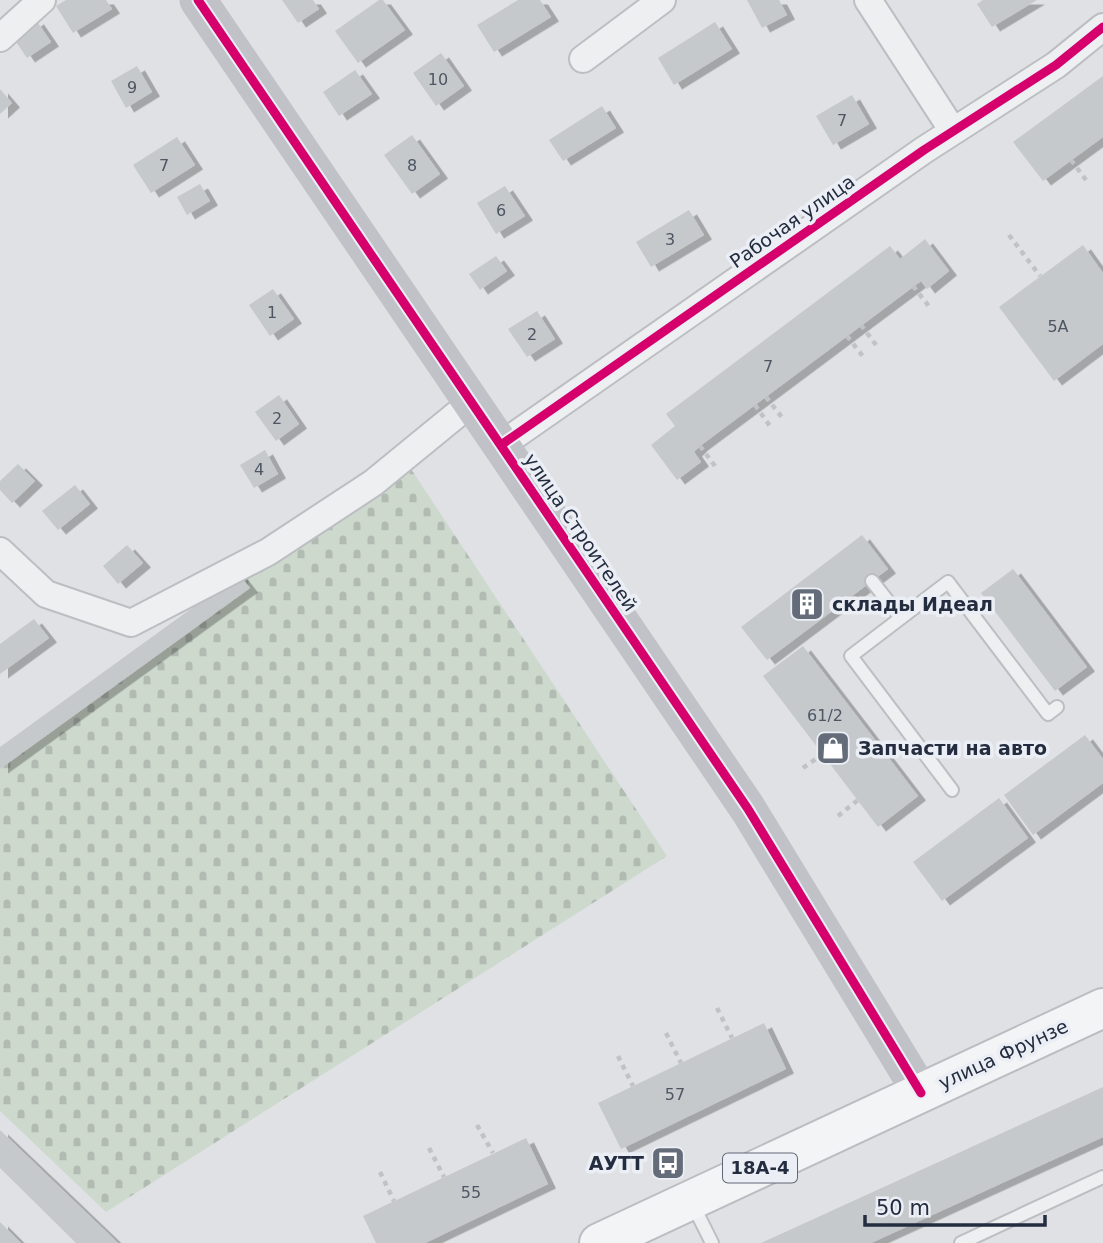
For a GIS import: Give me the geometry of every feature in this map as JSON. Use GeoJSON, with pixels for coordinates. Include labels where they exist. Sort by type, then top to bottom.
{"type":"FeatureCollection","features":[{"type":"Feature","properties":{"kind":"main road","name":"улица Фрунзе"},"geometry":{"type":"LineString","coordinates":[[599,1243],[1103,1008]]}},
{"type":"Feature","properties":{"kind":"street"},"geometry":{"type":"LineString","coordinates":[[0,38],[42,0]]}},
{"type":"Feature","properties":{"kind":"street","name":"улица Строителей"},"geometry":{"type":"LineString","coordinates":[[198,0],[768,839],[921,1093]]}},
{"type":"Feature","properties":{"kind":"street"},"geometry":{"type":"LineString","coordinates":[[583,59],[662,0]]}},
{"type":"Feature","properties":{"kind":"street"},"geometry":{"type":"LineString","coordinates":[[868,0],[953,131]]}},
{"type":"Feature","properties":{"kind":"street","name":"Рабочая улица"},"geometry":{"type":"LineString","coordinates":[[502,445],[953,131],[1056,65],[1103,27]]}},
{"type":"Feature","properties":{"kind":"street"},"geometry":{"type":"LineString","coordinates":[[0,551],[46,594],[131,623],[268,552],[373,483],[472,402]]}},
{"type":"Feature","properties":{"kind":"lane"},"geometry":{"type":"LineString","coordinates":[[872,581],[901,618]]}},
{"type":"Feature","properties":{"kind":"lane"},"geometry":{"type":"LineString","coordinates":[[952,790],[850,656],[948,582],[1048,714],[1057,707]]}},
{"type":"Feature","properties":{"kind":"lane"},"geometry":{"type":"LineString","coordinates":[[961,1243],[1103,1177]]}},
{"type":"Feature","properties":{"kind":"lane"},"geometry":{"type":"LineString","coordinates":[[690,1200],[712,1243]]}},
{"type":"Feature","properties":{"kind":"path"},"geometry":{"type":"LineString","coordinates":[[1071,160],[1086,180]]}},
{"type":"Feature","properties":{"kind":"path"},"geometry":{"type":"LineString","coordinates":[[1010,235],[1041,276]]}},
{"type":"Feature","properties":{"kind":"path"},"geometry":{"type":"LineString","coordinates":[[914,286],[931,309]]}},
{"type":"Feature","properties":{"kind":"path"},"geometry":{"type":"LineString","coordinates":[[861,326],[879,349]]}},
{"type":"Feature","properties":{"kind":"path"},"geometry":{"type":"LineString","coordinates":[[847,336],[865,359]]}},
{"type":"Feature","properties":{"kind":"path"},"geometry":{"type":"LineString","coordinates":[[766,397],[784,420]]}},
{"type":"Feature","properties":{"kind":"path"},"geometry":{"type":"LineString","coordinates":[[755,405],[772,429]]}},
{"type":"Feature","properties":{"kind":"path"},"geometry":{"type":"LineString","coordinates":[[700,446],[718,470]]}},
{"type":"Feature","properties":{"kind":"path"},"geometry":{"type":"LineString","coordinates":[[803,768],[823,754]]}},
{"type":"Feature","properties":{"kind":"path"},"geometry":{"type":"LineString","coordinates":[[838,816],[858,800]]}},
{"type":"Feature","properties":{"kind":"path"},"geometry":{"type":"LineString","coordinates":[[717,1008],[732,1038]]}},
{"type":"Feature","properties":{"kind":"path"},"geometry":{"type":"LineString","coordinates":[[666,1033],[681,1063]]}},
{"type":"Feature","properties":{"kind":"path"},"geometry":{"type":"LineString","coordinates":[[618,1056],[633,1086]]}},
{"type":"Feature","properties":{"kind":"path"},"geometry":{"type":"LineString","coordinates":[[477,1125],[493,1153]]}},
{"type":"Feature","properties":{"kind":"path"},"geometry":{"type":"LineString","coordinates":[[429,1148],[444,1177]]}},
{"type":"Feature","properties":{"kind":"path"},"geometry":{"type":"LineString","coordinates":[[380,1172],[394,1201]]}},
{"type":"Feature","properties":{"kind":"green space"},"geometry":{"type":"Polygon","coordinates":[[[407,463],[667,856],[106,1212],[0,1111],[0,755],[407,463]]]}},
{"type":"Feature","properties":{"kind":"building"},"geometry":{"type":"Polygon","coordinates":[[[66,0],[106,0],[112,9],[73,33],[56,6],[66,0]]]}},
{"type":"Feature","properties":{"kind":"building"},"geometry":{"type":"Polygon","coordinates":[[[282,0],[313,0],[319,9],[298,23],[282,0]]]}},
{"type":"Feature","properties":{"kind":"building"},"geometry":{"type":"Polygon","coordinates":[[[379,0],[383,0],[405,30],[358,63],[335,31],[379,0]]]}},
{"type":"Feature","properties":{"kind":"building"},"geometry":{"type":"Polygon","coordinates":[[[518,0],[540,0],[551,17],[494,52],[477,25],[518,0]]]}},
{"type":"Feature","properties":{"kind":"building"},"geometry":{"type":"Polygon","coordinates":[[[747,0],[779,0],[787,15],[762,28],[747,0]]]}},
{"type":"Feature","properties":{"kind":"building"},"geometry":{"type":"Polygon","coordinates":[[[983,0],[1037,0],[992,27],[977,4],[983,0]]]}},
{"type":"Feature","properties":{"kind":"building"},"geometry":{"type":"Polygon","coordinates":[[[36,20],[51,42],[27,58],[12,36],[36,20]]]}},
{"type":"Feature","properties":{"kind":"building"},"geometry":{"type":"Polygon","coordinates":[[[715,22],[732,49],[674,85],[658,58],[715,22]]]}},
{"type":"Feature","properties":{"kind":"building"},"geometry":{"type":"Polygon","coordinates":[[[441,53],[464,86],[436,106],[413,73],[441,53]]]}},
{"type":"Feature","properties":{"kind":"building"},"geometry":{"type":"Polygon","coordinates":[[[137,66],[152,92],[126,108],[111,81],[137,66]]]}},
{"type":"Feature","properties":{"kind":"building"},"geometry":{"type":"Polygon","coordinates":[[[355,70],[372,94],[339,116],[323,92],[355,70]]]}},
{"type":"Feature","properties":{"kind":"building"},"geometry":{"type":"Polygon","coordinates":[[[1103,76],[1103,137],[1043,181],[1013,142],[1103,76]]]}},
{"type":"Feature","properties":{"kind":"building"},"geometry":{"type":"Polygon","coordinates":[[[0,89],[12,103],[0,114],[0,89]]]}},
{"type":"Feature","properties":{"kind":"building"},"geometry":{"type":"Polygon","coordinates":[[[852,95],[869,124],[833,145],[816,116],[852,95]]]}},
{"type":"Feature","properties":{"kind":"building"},"geometry":{"type":"Polygon","coordinates":[[[602,106],[616,128],[563,161],[549,140],[602,106]]]}},
{"type":"Feature","properties":{"kind":"building"},"geometry":{"type":"Polygon","coordinates":[[[412,135],[440,174],[412,194],[384,155],[412,135]]]}},
{"type":"Feature","properties":{"kind":"building"},"geometry":{"type":"Polygon","coordinates":[[[177,137],[195,165],[151,193],[133,165],[177,137]]]}},
{"type":"Feature","properties":{"kind":"building"},"geometry":{"type":"Polygon","coordinates":[[[200,184],[210,201],[187,215],[177,197],[200,184]]]}},
{"type":"Feature","properties":{"kind":"building"},"geometry":{"type":"Polygon","coordinates":[[[505,186],[525,216],[496,234],[477,203],[505,186]]]}},
{"type":"Feature","properties":{"kind":"building"},"geometry":{"type":"Polygon","coordinates":[[[689,210],[704,235],[651,267],[636,242],[689,210]]]}},
{"type":"Feature","properties":{"kind":"building"},"geometry":{"type":"Polygon","coordinates":[[[925,239],[949,271],[927,289],[921,281],[700,446],[694,452],[701,462],[677,480],[651,445],[675,426],[666,414],[890,246],[900,259],[925,239]]]}},
{"type":"Feature","properties":{"kind":"building"},"geometry":{"type":"Polygon","coordinates":[[[1083,245],[1103,273],[1103,344],[1054,381],[999,307],[1083,245]]]}},
{"type":"Feature","properties":{"kind":"building"},"geometry":{"type":"Polygon","coordinates":[[[496,256],[507,271],[480,290],[469,274],[496,256]]]}},
{"type":"Feature","properties":{"kind":"building"},"geometry":{"type":"Polygon","coordinates":[[[273,289],[294,319],[270,336],[249,305],[273,289]]]}},
{"type":"Feature","properties":{"kind":"building"},"geometry":{"type":"Polygon","coordinates":[[[537,311],[555,339],[527,357],[508,329],[537,311]]]}},
{"type":"Feature","properties":{"kind":"building"},"geometry":{"type":"Polygon","coordinates":[[[279,395],[299,424],[276,441],[255,412],[279,395]]]}},
{"type":"Feature","properties":{"kind":"building"},"geometry":{"type":"Polygon","coordinates":[[[265,450],[278,474],[254,488],[240,465],[265,450]]]}},
{"type":"Feature","properties":{"kind":"building"},"geometry":{"type":"Polygon","coordinates":[[[18,464],[35,481],[12,503],[0,490],[0,481],[18,464]]]}},
{"type":"Feature","properties":{"kind":"building"},"geometry":{"type":"Polygon","coordinates":[[[75,485],[90,504],[58,530],[42,511],[75,485]]]}},
{"type":"Feature","properties":{"kind":"building","name":"склады Идеал"},"geometry":{"type":"Polygon","coordinates":[[[862,535],[888,569],[767,660],[741,627],[862,535]]]}},
{"type":"Feature","properties":{"kind":"building"},"geometry":{"type":"Polygon","coordinates":[[[127,545],[143,563],[118,584],[103,566],[127,545]]]}},
{"type":"Feature","properties":{"kind":"building"},"geometry":{"type":"Polygon","coordinates":[[[1013,569],[1087,667],[1055,691],[981,593],[1013,569]]]}},
{"type":"Feature","properties":{"kind":"building"},"geometry":{"type":"Polygon","coordinates":[[[239,574],[250,588],[0,769],[0,747],[239,574]]]}},
{"type":"Feature","properties":{"kind":"building"},"geometry":{"type":"Polygon","coordinates":[[[34,619],[49,638],[0,674],[0,644],[34,619]]]}},
{"type":"Feature","properties":{"kind":"building"},"geometry":{"type":"Polygon","coordinates":[[[803,646],[918,796],[878,827],[763,676],[803,646]]]}},
{"type":"Feature","properties":{"kind":"building"},"geometry":{"type":"Polygon","coordinates":[[[1085,735],[1103,759],[1103,783],[1033,835],[1004,795],[1085,735]]]}},
{"type":"Feature","properties":{"kind":"building"},"geometry":{"type":"Polygon","coordinates":[[[999,798],[1028,838],[942,901],[913,862],[999,798]]]}},
{"type":"Feature","properties":{"kind":"building"},"geometry":{"type":"Polygon","coordinates":[[[764,1023],[786,1069],[621,1149],[598,1103],[764,1023]]]}},
{"type":"Feature","properties":{"kind":"building"},"geometry":{"type":"Polygon","coordinates":[[[1103,1087],[1103,1137],[871,1243],[761,1243],[1103,1087]]]}},
{"type":"Feature","properties":{"kind":"building"},"geometry":{"type":"Polygon","coordinates":[[[0,1130],[118,1243],[76,1243],[0,1168],[0,1130]]]}},
{"type":"Feature","properties":{"kind":"building"},"geometry":{"type":"Polygon","coordinates":[[[526,1138],[548,1184],[425,1243],[376,1243],[363,1216],[526,1138]]]}},
{"type":"Feature","properties":{"kind":"building"},"geometry":{"type":"Polygon","coordinates":[[[0,1222],[21,1243],[0,1243],[0,1222]]]}},
{"type":"Feature","properties":{"kind":"cycle path"},"geometry":{"type":"LineString","coordinates":[[198,0],[748,809],[921,1093]]}},
{"type":"Feature","properties":{"kind":"cycle path"},"geometry":{"type":"LineString","coordinates":[[501,445],[924,150],[1056,65],[1103,27]]}},
{"type":"Feature","properties":{"kind":"place","name":"склады Идеал"},"geometry":{"type":"Point","coordinates":[807,604]}},
{"type":"Feature","properties":{"kind":"place","name":"Запчасти на авто"},"geometry":{"type":"Point","coordinates":[833,748]}},
{"type":"Feature","properties":{"kind":"place","name":"АУТТ"},"geometry":{"type":"Point","coordinates":[668,1163]}}]}
